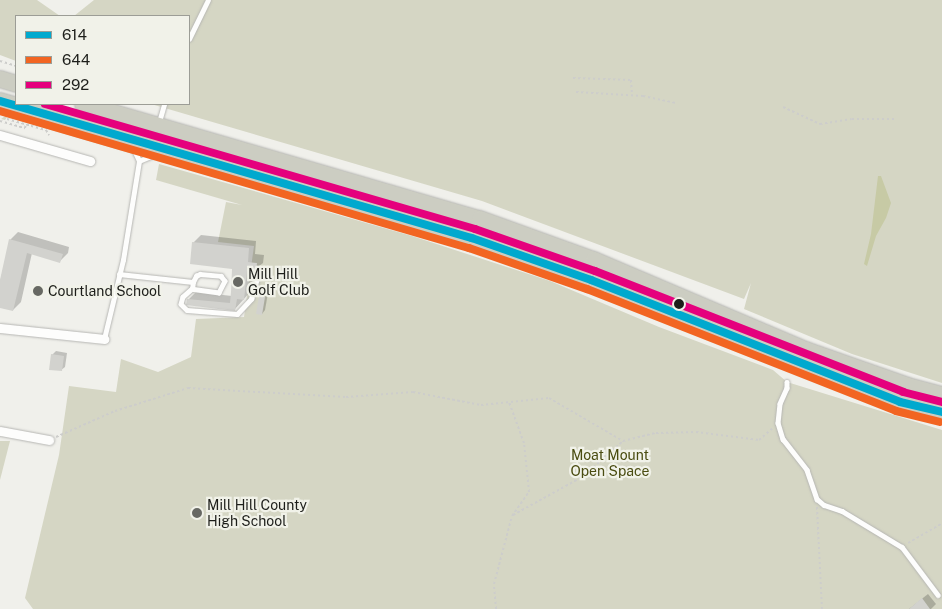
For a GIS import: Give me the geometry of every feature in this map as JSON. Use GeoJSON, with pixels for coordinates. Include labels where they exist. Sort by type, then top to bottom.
{"type":"FeatureCollection","features":[{"type":"Feature","properties":{"kind":"highway"},"geometry":{"type":"LineString","coordinates":[[0,79],[15,84]]}},
{"type":"Feature","properties":{"kind":"highway"},"geometry":{"type":"LineString","coordinates":[[0,101],[472,238],[590,280],[900,402],[942,412]]}},
{"type":"Feature","properties":{"kind":"highway"},"geometry":{"type":"LineString","coordinates":[[86,105],[480,219],[594,260],[806,350],[908,386],[942,395]]}},
{"type":"Feature","properties":{"kind":"street"},"geometry":{"type":"LineString","coordinates":[[0,135],[90,161]]}},
{"type":"Feature","properties":{"kind":"street"},"geometry":{"type":"LineString","coordinates":[[0,328],[104,339]]}},
{"type":"Feature","properties":{"kind":"street"},"geometry":{"type":"LineString","coordinates":[[0,431],[49,440]]}},
{"type":"Feature","properties":{"kind":"lane"},"geometry":{"type":"LineString","coordinates":[[190,37],[208,0]]}},
{"type":"Feature","properties":{"kind":"lane"},"geometry":{"type":"LineString","coordinates":[[159,126],[164,105]]}},
{"type":"Feature","properties":{"kind":"lane"},"geometry":{"type":"LineString","coordinates":[[104,339],[119,274],[139,161],[129,138]]}},
{"type":"Feature","properties":{"kind":"lane"},"geometry":{"type":"LineString","coordinates":[[139,161],[168,150]]}},
{"type":"Feature","properties":{"kind":"lane"},"geometry":{"type":"LineString","coordinates":[[119,274],[193,282]]}},
{"type":"Feature","properties":{"kind":"lane"},"geometry":{"type":"LineString","coordinates":[[192,290],[196,276],[200,274],[220,276],[225,281],[219,293],[192,290],[183,297],[181,304],[187,310],[237,314],[251,299],[258,275]]}},
{"type":"Feature","properties":{"kind":"lane"},"geometry":{"type":"LineString","coordinates":[[787,382],[787,388],[780,404],[778,423],[783,439],[807,470],[817,500],[824,505],[842,511],[902,547],[938,595]]}},
{"type":"Feature","properties":{"kind":"path"},"geometry":{"type":"LineString","coordinates":[[0,61],[15,66]]}},
{"type":"Feature","properties":{"kind":"path"},"geometry":{"type":"LineString","coordinates":[[573,78],[632,80],[632,95]]}},
{"type":"Feature","properties":{"kind":"path"},"geometry":{"type":"LineString","coordinates":[[576,92],[632,95],[674,103]]}},
{"type":"Feature","properties":{"kind":"path"},"geometry":{"type":"LineString","coordinates":[[783,108],[820,124],[852,119],[894,119]]}},
{"type":"Feature","properties":{"kind":"path"},"geometry":{"type":"LineString","coordinates":[[8,119],[46,130],[49,135]]}},
{"type":"Feature","properties":{"kind":"path"},"geometry":{"type":"LineString","coordinates":[[2,122],[25,128],[26,124]]}},
{"type":"Feature","properties":{"kind":"path"},"geometry":{"type":"LineString","coordinates":[[49,440],[115,411],[188,388],[338,397],[413,392],[481,405],[549,398],[623,441]]}},
{"type":"Feature","properties":{"kind":"path"},"geometry":{"type":"LineString","coordinates":[[496,609],[494,584],[512,516],[529,492],[524,443],[509,402]]}},
{"type":"Feature","properties":{"kind":"path"},"geometry":{"type":"LineString","coordinates":[[512,516],[582,477],[623,441],[664,432],[696,432],[759,440],[778,423]]}},
{"type":"Feature","properties":{"kind":"path"},"geometry":{"type":"LineString","coordinates":[[817,500],[822,609]]}},
{"type":"Feature","properties":{"kind":"path"},"geometry":{"type":"LineString","coordinates":[[902,547],[942,523]]}},
{"type":"Feature","properties":{"kind":"green space"},"geometry":{"type":"Polygon","coordinates":[[[0,0],[37,0],[59,15],[15,15],[15,61],[0,55],[0,0]]]}},
{"type":"Feature","properties":{"kind":"green space"},"geometry":{"type":"Polygon","coordinates":[[[94,0],[942,0],[942,383],[852,354],[744,309],[751,283],[744,299],[482,201],[154,105],[190,105],[190,15],[75,15],[94,0]]]}},
{"type":"Feature","properties":{"kind":"green space"},"geometry":{"type":"Polygon","coordinates":[[[11,112],[128,146],[133,154],[7,117],[5,120],[1,119],[11,112]]]}},
{"type":"Feature","properties":{"kind":"green space"},"geometry":{"type":"Polygon","coordinates":[[[157,161],[234,177],[448,239],[594,289],[587,291],[528,270],[274,191],[157,161]]]}},
{"type":"Feature","properties":{"kind":"green space","name":"Moat Mount Open Space"},"geometry":{"type":"Polygon","coordinates":[[[159,164],[412,236],[550,281],[659,327],[773,370],[787,382],[942,430],[942,609],[33,609],[25,598],[59,455],[69,386],[116,392],[121,359],[158,372],[191,357],[196,319],[244,317],[254,246],[218,242],[226,202],[242,205],[156,180],[159,164]]]}},
{"type":"Feature","properties":{"kind":"green space"},"geometry":{"type":"Polygon","coordinates":[[[0,441],[10,441],[0,480],[0,441]]]}},
{"type":"Feature","properties":{"kind":"shaded area"},"geometry":{"type":"Polygon","coordinates":[[[878,176],[881,176],[891,203],[886,218],[876,236],[867,266],[864,264],[871,234],[878,176]]]}},
{"type":"Feature","properties":{"kind":"building"},"geometry":{"type":"Polygon","coordinates":[[[9,239],[63,254],[60,263],[27,253],[13,311],[0,308],[0,280],[9,239]]]}},
{"type":"Feature","properties":{"kind":"building","name":"Mill Hill Golf Club"},"geometry":{"type":"Polygon","coordinates":[[[192,242],[249,248],[248,262],[257,263],[256,272],[247,271],[244,300],[237,299],[235,311],[186,305],[187,299],[230,303],[232,269],[190,264],[192,242]]]}},
{"type":"Feature","properties":{"kind":"building"},"geometry":{"type":"Polygon","coordinates":[[[259,296],[265,297],[262,315],[256,314],[259,296]]]}},
{"type":"Feature","properties":{"kind":"building"},"geometry":{"type":"Polygon","coordinates":[[[51,354],[64,356],[62,371],[49,370],[51,354]]]}},
{"type":"Feature","properties":{"kind":"building"},"geometry":{"type":"Polygon","coordinates":[[[922,598],[930,609],[909,609],[922,598]]]}},
{"type":"Feature","properties":{"kind":"transit line","name":"614"},"geometry":{"type":"LineString","coordinates":[[0,101],[472,238],[591,280],[900,402],[942,412]]}},
{"type":"Feature","properties":{"kind":"transit line","name":"292"},"geometry":{"type":"LineString","coordinates":[[48,105],[475,229],[595,271],[903,392],[942,402]]}},
{"type":"Feature","properties":{"kind":"transit line","name":"644"},"geometry":{"type":"LineString","coordinates":[[0,111],[469,248],[587,289],[896,411],[940,422]]}},
{"type":"Feature","properties":{"kind":"place","name":"Mill Hill Golf Club"},"geometry":{"type":"Point","coordinates":[238,282]}},
{"type":"Feature","properties":{"kind":"place","name":"Courtland School"},"geometry":{"type":"Point","coordinates":[38,291]}},
{"type":"Feature","properties":{"kind":"place","name":"Mill Hill County High School"},"geometry":{"type":"Point","coordinates":[197,513]}}]}
